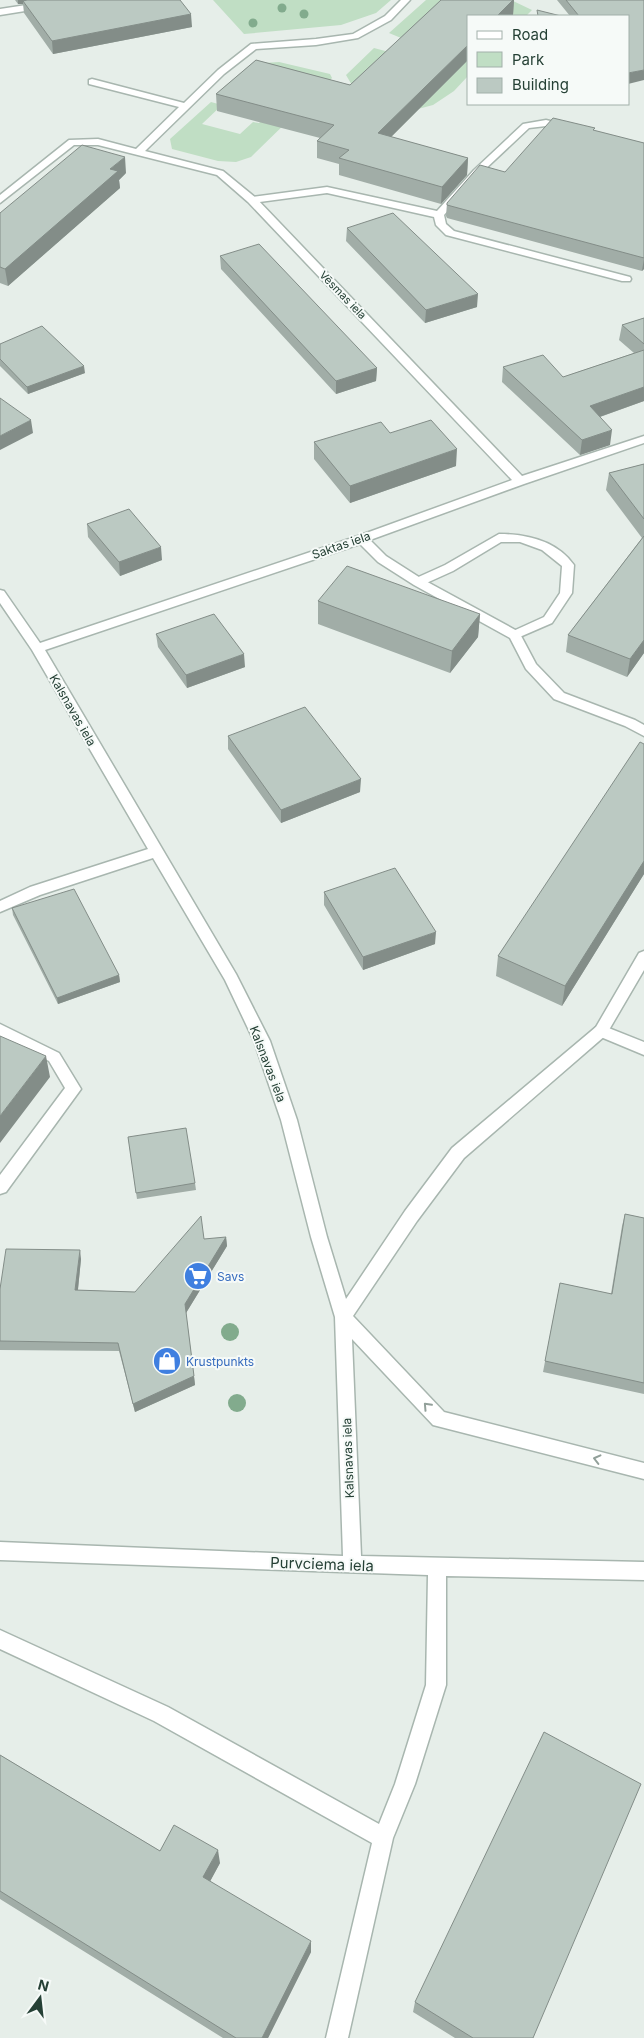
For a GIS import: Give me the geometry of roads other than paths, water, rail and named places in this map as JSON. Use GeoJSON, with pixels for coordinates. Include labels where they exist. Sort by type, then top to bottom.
{"type":"FeatureCollection","features":[{"type":"Feature","properties":{"kind":"street"},"geometry":{"type":"LineString","coordinates":[[0,12],[75,0]]}},
{"type":"Feature","properties":{"kind":"street"},"geometry":{"type":"LineString","coordinates":[[139,151],[221,72],[254,46],[316,42],[355,36],[388,18],[406,0]]}},
{"type":"Feature","properties":{"kind":"street"},"geometry":{"type":"LineString","coordinates":[[92,82],[186,106]]}},
{"type":"Feature","properties":{"kind":"street"},"geometry":{"type":"LineString","coordinates":[[439,215],[477,172],[526,126],[546,123],[582,132]]}},
{"type":"Feature","properties":{"kind":"street","name":"Vēsmas iela"},"geometry":{"type":"LineString","coordinates":[[0,200],[72,142],[98,142],[220,173],[252,200],[520,481]]}},
{"type":"Feature","properties":{"kind":"street"},"geometry":{"type":"LineString","coordinates":[[252,200],[327,190],[439,215]]}},
{"type":"Feature","properties":{"kind":"street"},"geometry":{"type":"LineString","coordinates":[[439,215],[441,225],[450,233],[626,279]]}},
{"type":"Feature","properties":{"kind":"street","name":"Saktas iela"},"geometry":{"type":"LineString","coordinates":[[37,648],[362,538],[644,439]]}},
{"type":"Feature","properties":{"kind":"street"},"geometry":{"type":"LineString","coordinates":[[362,538],[382,559],[418,582],[515,635],[531,666],[559,696],[644,731]]}},
{"type":"Feature","properties":{"kind":"street"},"geometry":{"type":"LineString","coordinates":[[418,582],[449,568],[500,538],[521,538],[546,547],[568,564],[566,593],[548,620],[515,635]]}},
{"type":"Feature","properties":{"kind":"street","name":"Kalsnavas iela"},"geometry":{"type":"LineString","coordinates":[[0,594],[37,648],[155,852],[231,978],[262,1041],[289,1120],[319,1237],[343,1317],[352,1565]]}},
{"type":"Feature","properties":{"kind":"street"},"geometry":{"type":"LineString","coordinates":[[0,907],[35,891],[155,852]]}},
{"type":"Feature","properties":{"kind":"street"},"geometry":{"type":"LineString","coordinates":[[644,957],[601,1031],[458,1153],[411,1216],[343,1317],[439,1419],[644,1471]]}},
{"type":"Feature","properties":{"kind":"street"},"geometry":{"type":"LineString","coordinates":[[0,1030],[54,1057],[73,1089],[0,1187]]}},
{"type":"Feature","properties":{"kind":"street"},"geometry":{"type":"LineString","coordinates":[[601,1031],[644,1049]]}},
{"type":"Feature","properties":{"kind":"street"},"geometry":{"type":"LineString","coordinates":[[0,1551],[0,1562]]}},
{"type":"Feature","properties":{"kind":"street","name":"Purvciema iela"},"geometry":{"type":"LineString","coordinates":[[0,1551],[352,1565],[644,1572]]}},
{"type":"Feature","properties":{"kind":"street"},"geometry":{"type":"LineString","coordinates":[[337,2038],[383,1838],[405,1784],[436,1685],[437,1567]]}},
{"type":"Feature","properties":{"kind":"street"},"geometry":{"type":"LineString","coordinates":[[0,1639],[161,1714],[383,1838]]}},
{"type":"Feature","properties":{"kind":"place","name":"Savs"},"geometry":{"type":"Point","coordinates":[198,1276]}},
{"type":"Feature","properties":{"kind":"place","name":"Krustpunkts"},"geometry":{"type":"Point","coordinates":[167,1361]}}]}
